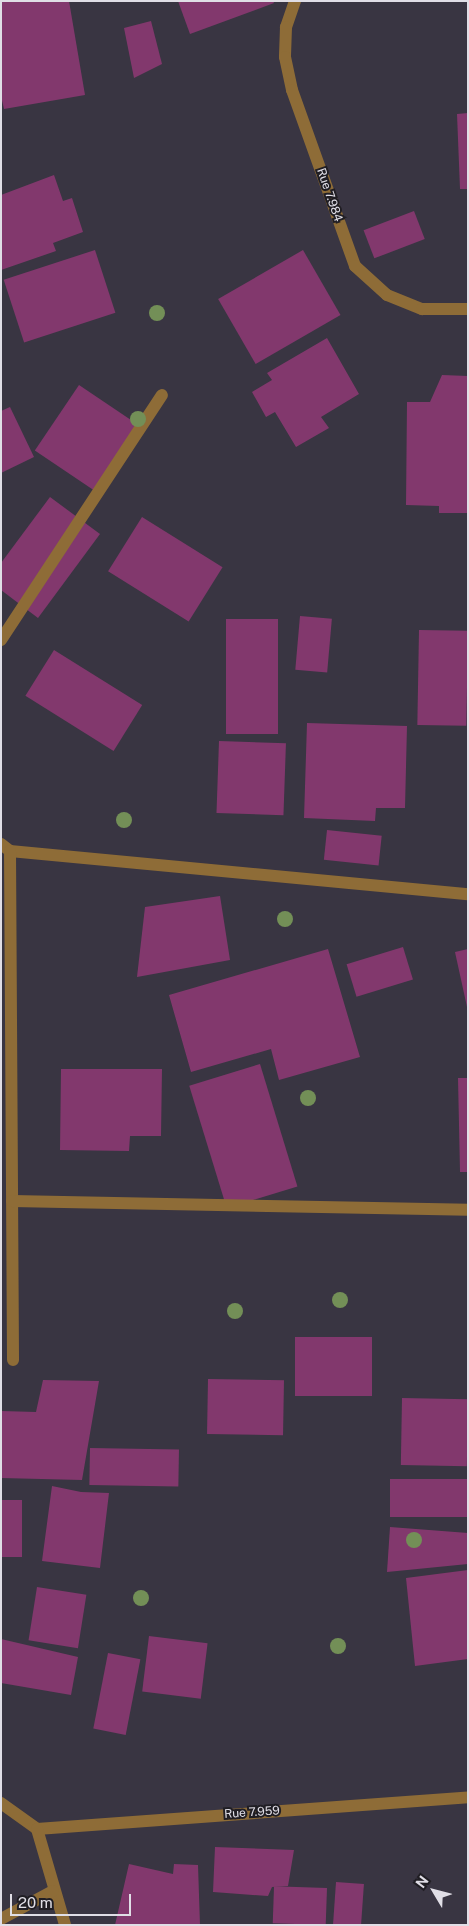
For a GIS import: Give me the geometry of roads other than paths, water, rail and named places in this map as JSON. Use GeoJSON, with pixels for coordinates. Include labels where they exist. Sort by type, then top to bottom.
{"type":"FeatureCollection","features":[{"type":"Feature","properties":{"kind":"street","name":"Rue 7.984"},"geometry":{"type":"LineString","coordinates":[[296,1],[286,27],[285,56],[292,90],[354,266],[387,295],[422,309],[468,309]]}},
{"type":"Feature","properties":{"kind":"street"},"geometry":{"type":"LineString","coordinates":[[1,640],[162,396]]}},
{"type":"Feature","properties":{"kind":"street"},"geometry":{"type":"LineString","coordinates":[[1,862],[6,848]]}},
{"type":"Feature","properties":{"kind":"street"},"geometry":{"type":"LineString","coordinates":[[6,848],[468,894]]}},
{"type":"Feature","properties":{"kind":"street"},"geometry":{"type":"LineString","coordinates":[[6,848],[13,1360]]}},
{"type":"Feature","properties":{"kind":"street"},"geometry":{"type":"LineString","coordinates":[[12,1201],[468,1210]]}},
{"type":"Feature","properties":{"kind":"street","name":"Rue 7.959"},"geometry":{"type":"LineString","coordinates":[[37,1829],[468,1797]]}},
{"type":"Feature","properties":{"kind":"street"},"geometry":{"type":"LineString","coordinates":[[1,1803],[37,1829],[64,1925]]}},
{"type":"Feature","properties":{"kind":"street"},"geometry":{"type":"LineString","coordinates":[[1,1919],[53,1891]]}}]}
